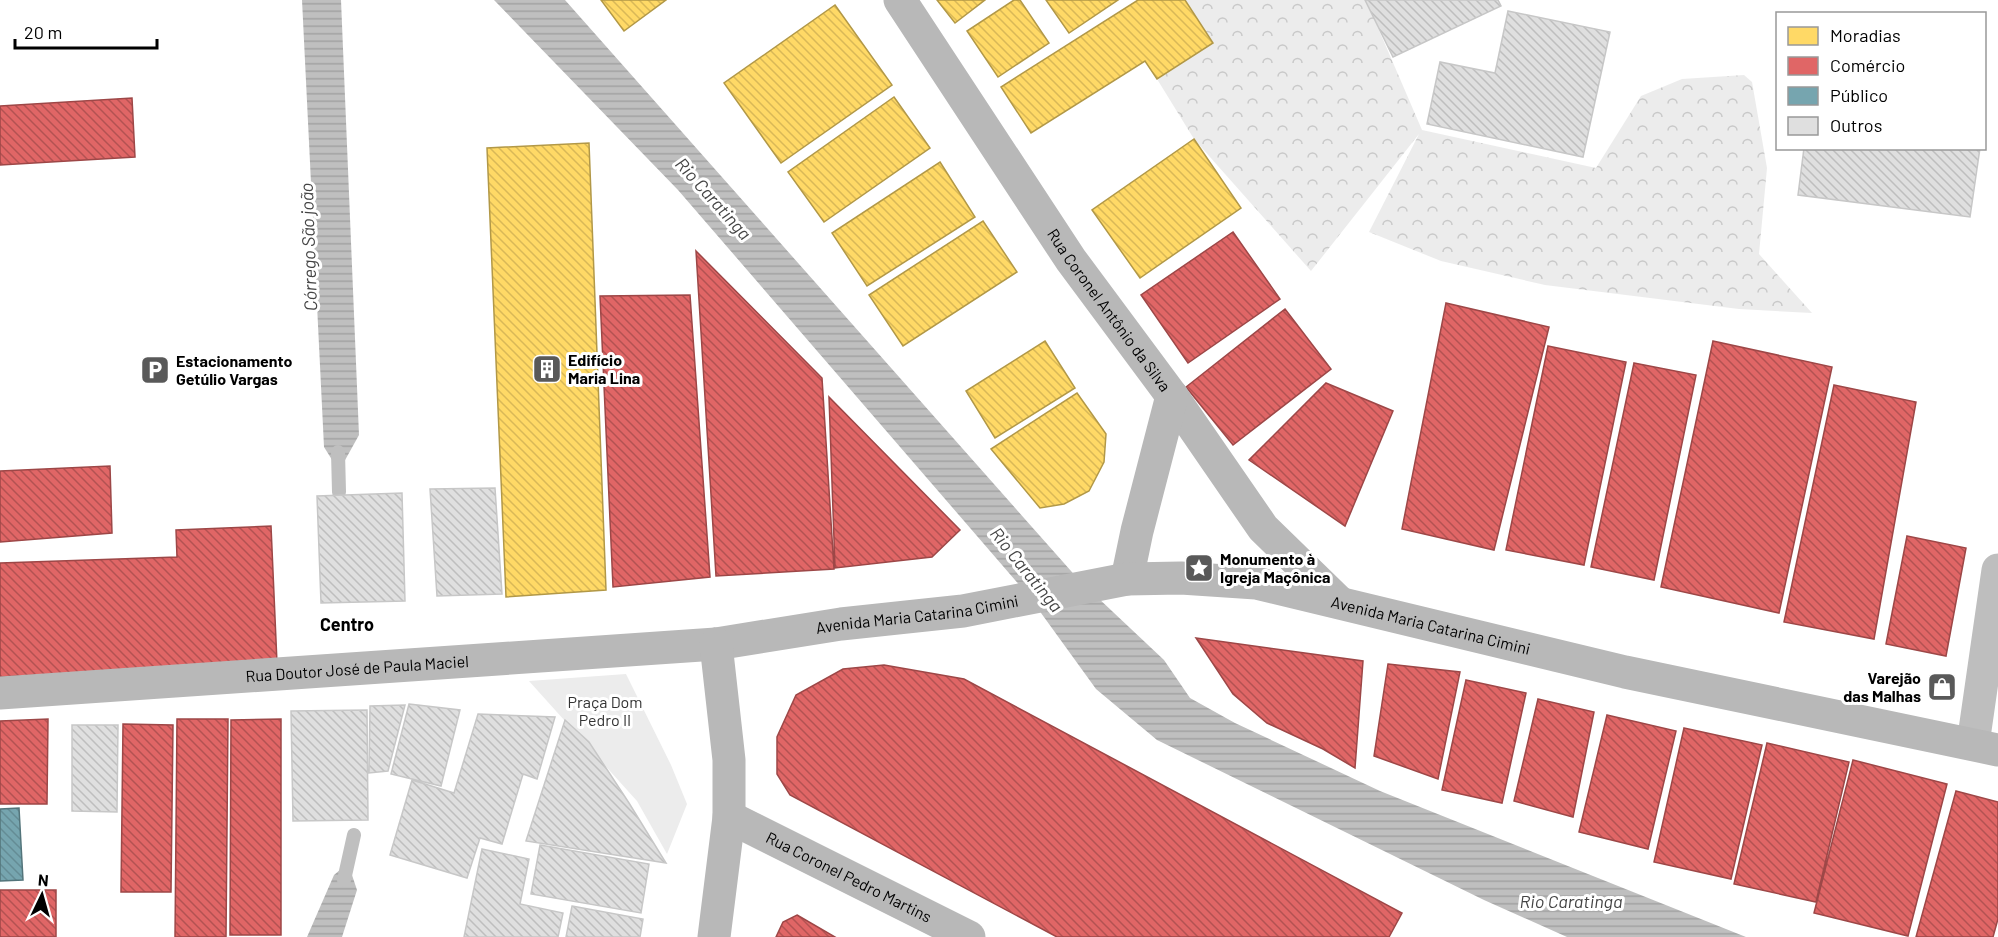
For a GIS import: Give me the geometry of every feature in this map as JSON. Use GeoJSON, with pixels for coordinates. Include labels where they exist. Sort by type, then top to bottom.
{"type":"FeatureCollection","features":[{"type":"Feature","properties":{"kind":"main road","name":"Rua Coronel Antônio da Silva"},"geometry":{"type":"LineString","coordinates":[[900,0],[1071,260],[1172,396],[1263,528],[1339,602]]}},
{"type":"Feature","properties":{"kind":"main road"},"geometry":{"type":"LineString","coordinates":[[1127,579],[1172,396]]}},
{"type":"Feature","properties":{"kind":"main road","name":"Avenida Maria Catarina Cimini"},"geometry":{"type":"LineString","coordinates":[[717,644],[841,624],[963,611],[1127,579],[1181,578],[1256,583],[1625,672],[1985,747]]}},
{"type":"Feature","properties":{"kind":"main road"},"geometry":{"type":"LineString","coordinates":[[714,937],[729,817],[729,760],[717,644]]}},
{"type":"Feature","properties":{"kind":"main road","name":"Rua Doutor José de Paula Maciel"},"geometry":{"type":"LineString","coordinates":[[0,693],[717,644]]}},
{"type":"Feature","properties":{"kind":"main road","name":"Rua Coronel Pedro Martins"},"geometry":{"type":"LineString","coordinates":[[729,817],[969,937]]}},
{"type":"Feature","properties":{"kind":"street"},"geometry":{"type":"LineString","coordinates":[[1985,747],[1998,570]]}},
{"type":"Feature","properties":{"kind":"green space"},"geometry":{"type":"Polygon","coordinates":[[[1185,0],[1366,0],[1422,130],[1596,168],[1641,96],[1682,79],[1744,75],[1752,82],[1767,168],[1759,254],[1812,313],[1739,309],[1545,285],[1441,261],[1369,232],[1419,134],[1311,271],[1194,139],[1157,79],[1213,43],[1185,0]]]}},
{"type":"Feature","properties":{"kind":"green space","name":"Praça Dom Pedro II"},"geometry":{"type":"Polygon","coordinates":[[[626,674],[671,765],[687,804],[667,854],[637,801],[529,681],[626,674]]]}},
{"type":"Feature","properties":{"kind":"water"},"geometry":{"type":"Polygon","coordinates":[[[302,0],[341,0],[359,435],[339,471],[324,447],[302,0]]]}},
{"type":"Feature","properties":{"kind":"water","name":"Rio Caratinga"},"geometry":{"type":"Polygon","coordinates":[[[494,0],[565,0],[1079,580],[1164,660],[1190,698],[1235,723],[1380,791],[1746,937],[1567,937],[1484,900],[1157,740],[1096,689],[1028,595],[678,190],[494,0]]]}},
{"type":"Feature","properties":{"kind":"water"},"geometry":{"type":"Polygon","coordinates":[[[348,863],[357,890],[342,937],[307,937],[334,875],[348,863]]]}},
{"type":"Feature","properties":{"kind":"building: Moradias"},"geometry":{"type":"Polygon","coordinates":[[[601,0],[666,0],[624,31],[601,0]]]}},
{"type":"Feature","properties":{"kind":"building: Moradias"},"geometry":{"type":"Polygon","coordinates":[[[937,0],[985,0],[955,23],[937,0]]]}},
{"type":"Feature","properties":{"kind":"building: Moradias"},"geometry":{"type":"Polygon","coordinates":[[[1014,0],[1020,0],[1049,43],[998,77],[967,31],[1014,0]]]}},
{"type":"Feature","properties":{"kind":"building: Moradias"},"geometry":{"type":"Polygon","coordinates":[[[1046,0],[1118,0],[1069,33],[1046,0]]]}},
{"type":"Feature","properties":{"kind":"building: Moradias"},"geometry":{"type":"Polygon","coordinates":[[[1138,0],[1185,0],[1213,43],[1157,79],[1145,61],[1031,133],[1001,87],[1138,0]]]}},
{"type":"Feature","properties":{"kind":"building: Moradias"},"geometry":{"type":"Polygon","coordinates":[[[835,5],[892,85],[781,163],[724,83],[835,5]]]}},
{"type":"Feature","properties":{"kind":"building: Moradias"},"geometry":{"type":"Polygon","coordinates":[[[894,97],[930,148],[824,222],[788,172],[894,97]]]}},
{"type":"Feature","properties":{"kind":"building: Moradias"},"geometry":{"type":"Polygon","coordinates":[[[1194,139],[1241,208],[1140,278],[1092,210],[1194,139]]]}},
{"type":"Feature","properties":{"kind":"building: Moradias","name":"Edifício Maria Lina"},"geometry":{"type":"Polygon","coordinates":[[[589,143],[606,590],[506,597],[487,148],[589,143]]]}},
{"type":"Feature","properties":{"kind":"building: Moradias"},"geometry":{"type":"Polygon","coordinates":[[[940,162],[975,217],[867,286],[832,233],[940,162]]]}},
{"type":"Feature","properties":{"kind":"building: Moradias"},"geometry":{"type":"Polygon","coordinates":[[[983,221],[1017,272],[903,346],[869,295],[983,221]]]}},
{"type":"Feature","properties":{"kind":"building: Moradias"},"geometry":{"type":"Polygon","coordinates":[[[1045,341],[1075,388],[995,438],[966,391],[1045,341]]]}},
{"type":"Feature","properties":{"kind":"building: Moradias"},"geometry":{"type":"Polygon","coordinates":[[[1077,393],[1106,434],[1104,462],[1089,491],[1064,504],[1040,508],[991,449],[1077,393]]]}},
{"type":"Feature","properties":{"kind":"building: Comércio"},"geometry":{"type":"Polygon","coordinates":[[[132,98],[135,157],[0,165],[0,106],[132,98]]]}},
{"type":"Feature","properties":{"kind":"building: Comércio"},"geometry":{"type":"Polygon","coordinates":[[[1233,232],[1280,299],[1188,363],[1141,295],[1233,232]]]}},
{"type":"Feature","properties":{"kind":"building: Comércio"},"geometry":{"type":"Polygon","coordinates":[[[696,251],[822,378],[834,569],[716,576],[696,251]]]}},
{"type":"Feature","properties":{"kind":"building: Comércio"},"geometry":{"type":"Polygon","coordinates":[[[690,295],[710,577],[613,587],[600,296],[690,295]]]}},
{"type":"Feature","properties":{"kind":"building: Comércio"},"geometry":{"type":"Polygon","coordinates":[[[1446,303],[1549,327],[1494,550],[1402,529],[1446,303]]]}},
{"type":"Feature","properties":{"kind":"building: Comércio"},"geometry":{"type":"Polygon","coordinates":[[[1285,309],[1331,369],[1233,445],[1186,387],[1285,309]]]}},
{"type":"Feature","properties":{"kind":"building: Comércio"},"geometry":{"type":"Polygon","coordinates":[[[1713,341],[1832,367],[1779,613],[1661,587],[1713,341]]]}},
{"type":"Feature","properties":{"kind":"building: Comércio"},"geometry":{"type":"Polygon","coordinates":[[[1548,346],[1626,362],[1584,565],[1506,550],[1548,346]]]}},
{"type":"Feature","properties":{"kind":"building: Comércio"},"geometry":{"type":"Polygon","coordinates":[[[1634,363],[1696,375],[1654,580],[1591,567],[1634,363]]]}},
{"type":"Feature","properties":{"kind":"building: Comércio"},"geometry":{"type":"Polygon","coordinates":[[[1326,383],[1393,411],[1345,526],[1249,460],[1326,383]]]}},
{"type":"Feature","properties":{"kind":"building: Comércio"},"geometry":{"type":"Polygon","coordinates":[[[1834,385],[1916,402],[1874,639],[1784,622],[1834,385]]]}},
{"type":"Feature","properties":{"kind":"building: Comércio"},"geometry":{"type":"Polygon","coordinates":[[[829,397],[960,530],[932,557],[835,568],[829,397]]]}},
{"type":"Feature","properties":{"kind":"building: Comércio"},"geometry":{"type":"Polygon","coordinates":[[[110,466],[112,533],[0,542],[0,471],[110,466]]]}},
{"type":"Feature","properties":{"kind":"building: Comércio"},"geometry":{"type":"Polygon","coordinates":[[[271,526],[277,663],[0,677],[0,563],[177,557],[176,530],[271,526]]]}},
{"type":"Feature","properties":{"kind":"building: Comércio"},"geometry":{"type":"Polygon","coordinates":[[[1907,536],[1966,548],[1946,656],[1886,644],[1907,536]]]}},
{"type":"Feature","properties":{"kind":"building: Comércio"},"geometry":{"type":"Polygon","coordinates":[[[1196,638],[1363,661],[1355,768],[1323,749],[1267,723],[1233,694],[1196,638]]]}},
{"type":"Feature","properties":{"kind":"building: Comércio"},"geometry":{"type":"Polygon","coordinates":[[[1388,664],[1460,672],[1438,779],[1374,756],[1388,664]]]}},
{"type":"Feature","properties":{"kind":"building: Comércio"},"geometry":{"type":"Polygon","coordinates":[[[884,665],[964,679],[1402,913],[1389,937],[1057,937],[790,795],[777,774],[777,737],[796,695],[843,669],[884,665]]]}},
{"type":"Feature","properties":{"kind":"building: Comércio"},"geometry":{"type":"Polygon","coordinates":[[[1466,680],[1526,693],[1502,803],[1442,790],[1466,680]]]}},
{"type":"Feature","properties":{"kind":"building: Comércio"},"geometry":{"type":"Polygon","coordinates":[[[1538,699],[1594,712],[1573,817],[1514,801],[1538,699]]]}},
{"type":"Feature","properties":{"kind":"building: Comércio"},"geometry":{"type":"Polygon","coordinates":[[[1607,715],[1676,731],[1648,849],[1579,832],[1607,715]]]}},
{"type":"Feature","properties":{"kind":"building: Comércio"},"geometry":{"type":"Polygon","coordinates":[[[48,719],[47,804],[0,804],[0,721],[48,719]]]}},
{"type":"Feature","properties":{"kind":"building: Comércio"},"geometry":{"type":"Polygon","coordinates":[[[177,719],[228,719],[226,937],[175,937],[177,719]]]}},
{"type":"Feature","properties":{"kind":"building: Comércio"},"geometry":{"type":"Polygon","coordinates":[[[281,719],[281,935],[230,935],[231,720],[281,719]]]}},
{"type":"Feature","properties":{"kind":"building: Comércio"},"geometry":{"type":"Polygon","coordinates":[[[123,724],[173,725],[171,892],[121,892],[123,724]]]}},
{"type":"Feature","properties":{"kind":"building: Comércio"},"geometry":{"type":"Polygon","coordinates":[[[1684,728],[1762,745],[1731,879],[1654,862],[1684,728]]]}},
{"type":"Feature","properties":{"kind":"building: Comércio"},"geometry":{"type":"Polygon","coordinates":[[[1767,743],[1849,762],[1816,902],[1734,884],[1767,743]]]}},
{"type":"Feature","properties":{"kind":"building: Comércio"},"geometry":{"type":"Polygon","coordinates":[[[1853,760],[1947,784],[1908,936],[1814,913],[1853,760]]]}},
{"type":"Feature","properties":{"kind":"building: Comércio"},"geometry":{"type":"Polygon","coordinates":[[[1956,791],[1998,802],[1998,919],[1993,937],[1916,937],[1956,791]]]}},
{"type":"Feature","properties":{"kind":"building: Comércio"},"geometry":{"type":"Polygon","coordinates":[[[0,890],[56,890],[56,937],[0,937],[0,890]]]}},
{"type":"Feature","properties":{"kind":"building: Comércio"},"geometry":{"type":"Polygon","coordinates":[[[797,915],[835,937],[776,937],[783,922],[797,915]]]}},
{"type":"Feature","properties":{"kind":"building: Público"},"geometry":{"type":"Polygon","coordinates":[[[19,808],[23,880],[0,881],[0,809],[19,808]]]}},
{"type":"Feature","properties":{"kind":"building: Outros"},"geometry":{"type":"Polygon","coordinates":[[[1365,0],[1498,0],[1501,6],[1393,57],[1365,0]]]}},
{"type":"Feature","properties":{"kind":"building: Outros"},"geometry":{"type":"Polygon","coordinates":[[[1508,11],[1610,32],[1583,157],[1427,124],[1440,62],[1495,73],[1508,11]]]}},
{"type":"Feature","properties":{"kind":"building: Outros"},"geometry":{"type":"Polygon","coordinates":[[[1804,150],[1980,150],[1970,217],[1798,195],[1804,150]]]}},
{"type":"Feature","properties":{"kind":"building: Outros"},"geometry":{"type":"Polygon","coordinates":[[[495,488],[502,594],[437,596],[430,489],[495,488]]]}},
{"type":"Feature","properties":{"kind":"building: Outros"},"geometry":{"type":"Polygon","coordinates":[[[402,493],[405,601],[321,603],[317,496],[402,493]]]}},
{"type":"Feature","properties":{"kind":"building: Outros"},"geometry":{"type":"Polygon","coordinates":[[[409,704],[460,710],[441,786],[391,774],[409,704]]]}},
{"type":"Feature","properties":{"kind":"building: Outros"},"geometry":{"type":"Polygon","coordinates":[[[405,705],[388,771],[369,773],[370,706],[405,705]]]}},
{"type":"Feature","properties":{"kind":"building: Outros"},"geometry":{"type":"Polygon","coordinates":[[[367,710],[368,820],[293,821],[291,711],[367,710]]]}},
{"type":"Feature","properties":{"kind":"building: Outros"},"geometry":{"type":"Polygon","coordinates":[[[478,714],[555,717],[537,779],[523,774],[502,844],[480,838],[467,878],[390,855],[412,780],[454,793],[478,714]]]}},
{"type":"Feature","properties":{"kind":"building: Outros"},"geometry":{"type":"Polygon","coordinates":[[[565,720],[589,742],[666,863],[526,841],[565,720]]]}},
{"type":"Feature","properties":{"kind":"building: Outros"},"geometry":{"type":"Polygon","coordinates":[[[72,725],[118,725],[117,812],[72,811],[72,725]]]}},
{"type":"Feature","properties":{"kind":"building: Outros"},"geometry":{"type":"Polygon","coordinates":[[[540,845],[649,864],[641,913],[531,894],[540,845]]]}},
{"type":"Feature","properties":{"kind":"building: Outros"},"geometry":{"type":"Polygon","coordinates":[[[482,849],[529,859],[520,904],[563,913],[558,937],[464,937],[482,849]]]}},
{"type":"Feature","properties":{"kind":"building: Outros"},"geometry":{"type":"Polygon","coordinates":[[[572,906],[643,919],[640,937],[566,937],[572,906]]]}},
{"type":"Feature","properties":{"kind":"waterway","name":"Córrego São joão"},"geometry":{"type":"LineString","coordinates":[[338,452],[339,492]]}},
{"type":"Feature","properties":{"kind":"waterway","name":"Córrego São joão"},"geometry":{"type":"LineString","coordinates":[[344,880],[354,835]]}},
{"type":"Feature","properties":{"kind":"place","name":"Edifício Maria Lina"},"geometry":{"type":"Point","coordinates":[547,369]}},
{"type":"Feature","properties":{"kind":"place","name":"Estacionamento Getúlio Vargas"},"geometry":{"type":"Point","coordinates":[155,370]}},
{"type":"Feature","properties":{"kind":"place","name":"Monumento à Igreja Maçônica"},"geometry":{"type":"Point","coordinates":[1199,568]}},
{"type":"Feature","properties":{"kind":"place","name":"Varejão das Malhas"},"geometry":{"type":"Point","coordinates":[1942,687]}},
{"type":"Feature","properties":{"kind":"district","name":"Centro"},"geometry":{"type":"Point","coordinates":[347,625]}}]}
